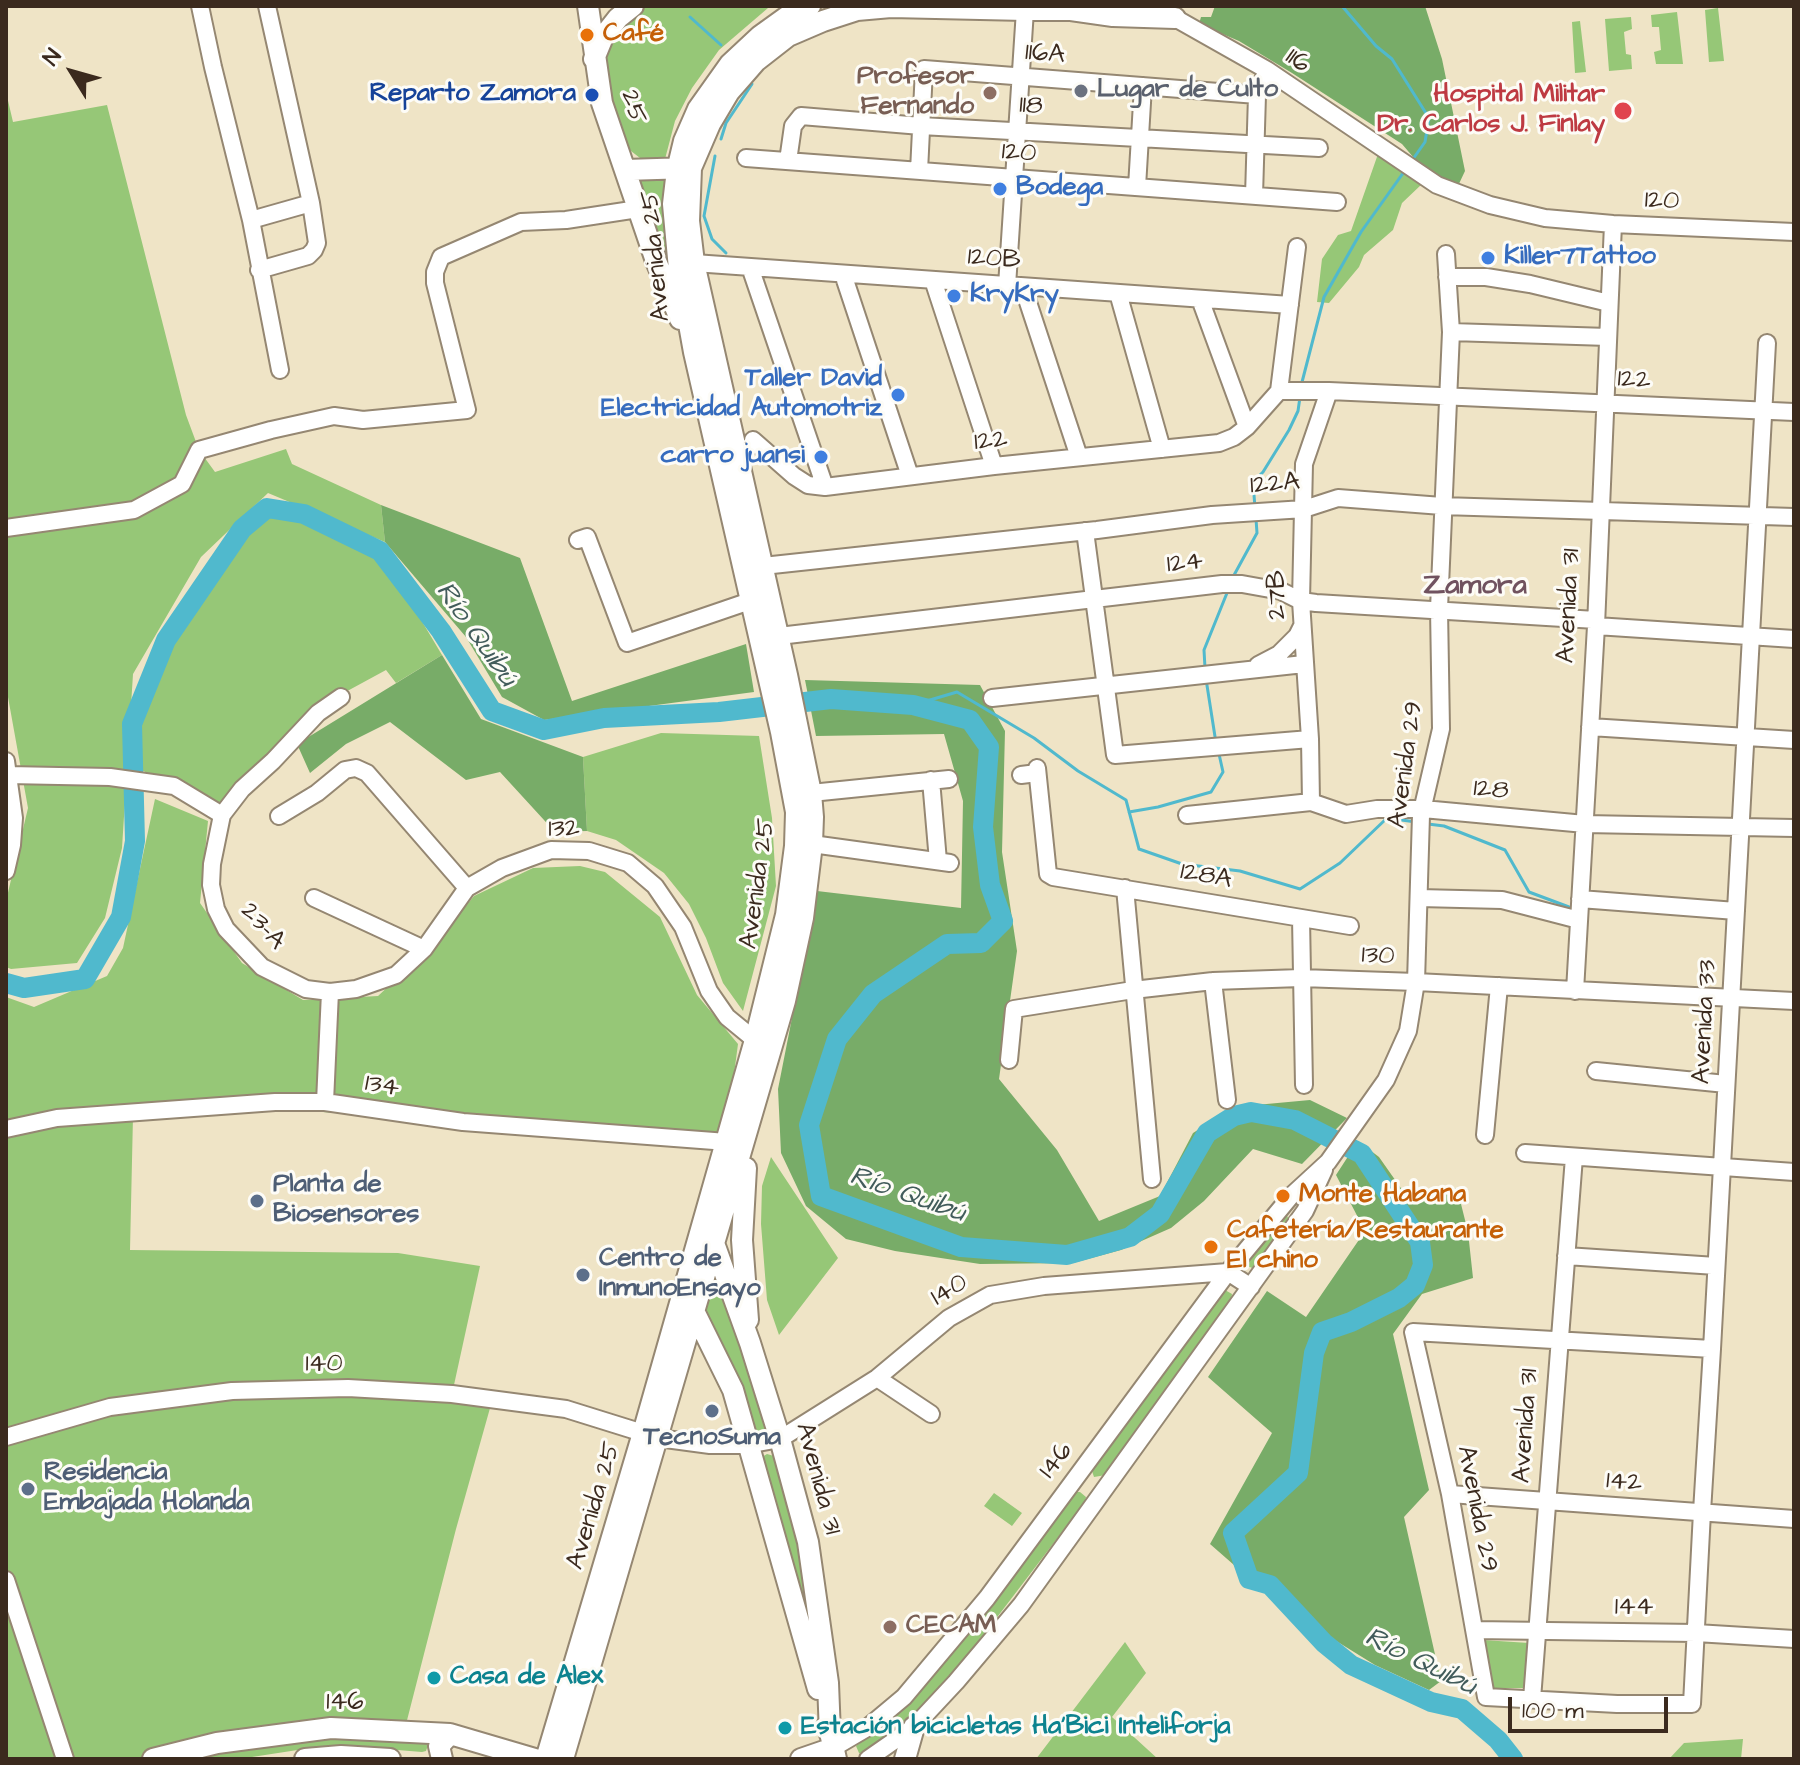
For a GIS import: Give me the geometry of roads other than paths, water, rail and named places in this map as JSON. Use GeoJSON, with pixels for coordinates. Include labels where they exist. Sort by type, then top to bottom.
{"type":"FeatureCollection","features":[{"type":"Feature","properties":{"kind":"main road","name":"25"},"geometry":{"type":"LineString","coordinates":[[588,6],[602,103],[656,261],[694,352]]}},
{"type":"Feature","properties":{"kind":"main road"},"geometry":{"type":"LineString","coordinates":[[594,59],[603,37],[618,18],[633,6]]}},
{"type":"Feature","properties":{"kind":"main road","name":"Avenida 25"},"geometry":{"type":"LineString","coordinates":[[779,679],[779,636],[694,263],[684,141],[698,109],[730,64],[760,36],[792,13],[810,6]]}},
{"type":"Feature","properties":{"kind":"main road"},"geometry":{"type":"LineString","coordinates":[[1147,6],[1170,12]]}},
{"type":"Feature","properties":{"kind":"main road"},"geometry":{"type":"LineString","coordinates":[[625,170],[684,169],[729,92],[756,61],[788,36],[857,10],[1077,8],[1170,12]]}},
{"type":"Feature","properties":{"kind":"main road","name":"Avenida 25"},"geometry":{"type":"LineString","coordinates":[[546,1759],[715,1246],[785,1001],[803,918],[812,844],[811,793],[790,731],[779,679],[750,601],[694,352],[673,204],[684,169]]}},
{"type":"Feature","properties":{"kind":"main road","name":"Avenida 25"},"geometry":{"type":"LineString","coordinates":[[563,1759],[651,1436],[686,1283],[755,1040],[786,915],[796,812],[790,731]]}},
{"type":"Feature","properties":{"kind":"main road"},"geometry":{"type":"LineString","coordinates":[[750,1343],[742,1240],[747,1167],[761,1083]]}},
{"type":"Feature","properties":{"kind":"main road","name":"Avenida 31"},"geometry":{"type":"LineString","coordinates":[[715,1246],[750,1343],[808,1542],[828,1683],[833,1747]]}},
{"type":"Feature","properties":{"kind":"main road"},"geometry":{"type":"LineString","coordinates":[[686,1283],[694,1314],[733,1390],[833,1747]]}},
{"type":"Feature","properties":{"kind":"main road"},"geometry":{"type":"LineString","coordinates":[[905,1759],[914,1727]]}},
{"type":"Feature","properties":{"kind":"main road","name":"146"},"geometry":{"type":"LineString","coordinates":[[153,1759],[217,1743],[331,1728],[450,1734],[535,1759]]}},
{"type":"Feature","properties":{"kind":"main road"},"geometry":{"type":"LineString","coordinates":[[442,1759],[439,1746],[450,1734]]}},
{"type":"Feature","properties":{"kind":"main road","name":"146"},"geometry":{"type":"LineString","coordinates":[[801,1759],[833,1747]]}},
{"type":"Feature","properties":{"kind":"main road","name":"146"},"geometry":{"type":"LineString","coordinates":[[305,1759],[341,1756],[390,1759]]}},
{"type":"Feature","properties":{"kind":"street"},"geometry":{"type":"LineString","coordinates":[[200,6],[251,220],[280,370]]}},
{"type":"Feature","properties":{"kind":"street"},"geometry":{"type":"LineString","coordinates":[[259,270],[308,256],[317,243],[267,6]]}},
{"type":"Feature","properties":{"kind":"street"},"geometry":{"type":"LineString","coordinates":[[1025,10],[1015,178],[1015,286],[1079,457]]}},
{"type":"Feature","properties":{"kind":"street","name":"116"},"geometry":{"type":"LineString","coordinates":[[1170,12],[1267,70],[1437,185]]}},
{"type":"Feature","properties":{"kind":"street","name":"116A"},"geometry":{"type":"LineString","coordinates":[[921,126],[924,69],[1257,95]]}},
{"type":"Feature","properties":{"kind":"street"},"geometry":{"type":"LineString","coordinates":[[1254,196],[1257,95],[1267,70]]}},
{"type":"Feature","properties":{"kind":"street"},"geometry":{"type":"LineString","coordinates":[[1137,187],[1143,86]]}},
{"type":"Feature","properties":{"kind":"street","name":"118"},"geometry":{"type":"LineString","coordinates":[[788,161],[793,126],[801,116],[921,126],[1319,148]]}},
{"type":"Feature","properties":{"kind":"street"},"geometry":{"type":"LineString","coordinates":[[919,171],[921,126]]}},
{"type":"Feature","properties":{"kind":"street","name":"120"},"geometry":{"type":"LineString","coordinates":[[746,158],[1337,202]]}},
{"type":"Feature","properties":{"kind":"street","name":"120"},"geometry":{"type":"LineString","coordinates":[[1437,185],[1490,205],[1545,218],[1794,232]]}},
{"type":"Feature","properties":{"kind":"street"},"geometry":{"type":"LineString","coordinates":[[251,220],[311,203]]}},
{"type":"Feature","properties":{"kind":"street"},"geometry":{"type":"LineString","coordinates":[[6,528],[134,510],[182,484],[199,450],[271,430],[334,416],[363,420],[467,410],[435,283],[437,262],[441,257],[521,222],[566,220],[638,209]]}},
{"type":"Feature","properties":{"kind":"street","name":"Avenida 31"},"geometry":{"type":"LineString","coordinates":[[1575,991],[1596,623],[1613,224]]}},
{"type":"Feature","properties":{"kind":"street"},"geometry":{"type":"LineString","coordinates":[[1200,299],[1247,427],[1285,391],[1297,247]]}},
{"type":"Feature","properties":{"kind":"street","name":"Avenida 29"},"geometry":{"type":"LineString","coordinates":[[1356,1124],[1386,1080],[1408,1031],[1416,982],[1422,817],[1441,729],[1439,609],[1451,332],[1446,254]]}},
{"type":"Feature","properties":{"kind":"street","name":"120B"},"geometry":{"type":"LineString","coordinates":[[694,263],[1290,305]]}},
{"type":"Feature","properties":{"kind":"street"},"geometry":{"type":"LineString","coordinates":[[750,267],[825,487],[808,485],[794,476],[753,440]]}},
{"type":"Feature","properties":{"kind":"street"},"geometry":{"type":"LineString","coordinates":[[843,274],[910,476]]}},
{"type":"Feature","properties":{"kind":"street"},"geometry":{"type":"LineString","coordinates":[[1447,277],[1486,277],[1530,284],[1609,303]]}},
{"type":"Feature","properties":{"kind":"street"},"geometry":{"type":"LineString","coordinates":[[933,280],[994,466]]}},
{"type":"Feature","properties":{"kind":"street"},"geometry":{"type":"LineString","coordinates":[[1118,293],[1162,449]]}},
{"type":"Feature","properties":{"kind":"street"},"geometry":{"type":"LineString","coordinates":[[1451,332],[1608,337]]}},
{"type":"Feature","properties":{"kind":"street","name":"Avenida 33"},"geometry":{"type":"LineString","coordinates":[[1532,1699],[1692,1704],[1767,343]]}},
{"type":"Feature","properties":{"kind":"street","name":"122"},"geometry":{"type":"LineString","coordinates":[[1285,391],[1794,412]]}},
{"type":"Feature","properties":{"kind":"street","name":"27B"},"geometry":{"type":"LineString","coordinates":[[1311,802],[1301,601],[1304,464],[1320,391]]}},
{"type":"Feature","properties":{"kind":"street","name":"122"},"geometry":{"type":"LineString","coordinates":[[825,487],[1219,443],[1247,427]]}},
{"type":"Feature","properties":{"kind":"street","name":"122A"},"geometry":{"type":"LineString","coordinates":[[763,566],[1254,511],[1304,509],[1338,498],[1442,506],[1794,517]]}},
{"type":"Feature","properties":{"kind":"street"},"geometry":{"type":"LineString","coordinates":[[1085,531],[1115,755],[1310,739]]}},
{"type":"Feature","properties":{"kind":"street"},"geometry":{"type":"LineString","coordinates":[[578,540],[587,537],[599,583],[627,643],[750,601]]}},
{"type":"Feature","properties":{"kind":"street","name":"124"},"geometry":{"type":"LineString","coordinates":[[779,636],[1242,584],[1281,591],[1301,601],[1439,609],[1794,639]]}},
{"type":"Feature","properties":{"kind":"street"},"geometry":{"type":"LineString","coordinates":[[1249,669],[1279,654],[1297,636],[1302,626]]}},
{"type":"Feature","properties":{"kind":"street"},"geometry":{"type":"LineString","coordinates":[[992,698],[1304,664]]}},
{"type":"Feature","properties":{"kind":"street","name":"23-A"},"geometry":{"type":"LineString","coordinates":[[330,992],[306,989],[262,967],[226,929],[216,909],[211,885],[222,815],[242,789],[318,713],[341,697]]}},
{"type":"Feature","properties":{"kind":"street"},"geometry":{"type":"LineString","coordinates":[[1590,727],[1794,740]]}},
{"type":"Feature","properties":{"kind":"street"},"geometry":{"type":"LineString","coordinates":[[6,871],[14,818],[7,768],[174,786],[222,815]]}},
{"type":"Feature","properties":{"kind":"street"},"geometry":{"type":"LineString","coordinates":[[279,816],[317,793],[345,770],[356,768],[367,773],[467,888]]}},
{"type":"Feature","properties":{"kind":"street","name":"128A"},"geometry":{"type":"LineString","coordinates":[[1032,772],[1048,874],[1053,877],[1350,926]]}},
{"type":"Feature","properties":{"kind":"street"},"geometry":{"type":"LineString","coordinates":[[811,793],[949,779]]}},
{"type":"Feature","properties":{"kind":"street"},"geometry":{"type":"LineString","coordinates":[[812,844],[944,862],[931,780]]}},
{"type":"Feature","properties":{"kind":"street","name":"128"},"geometry":{"type":"LineString","coordinates":[[1187,815],[1311,802],[1346,814],[1377,809],[1422,817],[1794,828]]}},
{"type":"Feature","properties":{"kind":"street","name":"132"},"geometry":{"type":"LineString","coordinates":[[330,992],[356,989],[396,975],[424,949],[467,888],[502,868],[551,850],[589,851],[628,863],[655,886],[683,927],[709,991],[727,1017],[755,1040]]}},
{"type":"Feature","properties":{"kind":"street"},"geometry":{"type":"LineString","coordinates":[[1125,888],[1152,1179]]}},
{"type":"Feature","properties":{"kind":"street"},"geometry":{"type":"LineString","coordinates":[[314,898],[424,949]]}},
{"type":"Feature","properties":{"kind":"street"},"geometry":{"type":"LineString","coordinates":[[1419,898],[1502,900],[1579,920]]}},
{"type":"Feature","properties":{"kind":"street"},"geometry":{"type":"LineString","coordinates":[[1580,899],[1736,911]]}},
{"type":"Feature","properties":{"kind":"street"},"geometry":{"type":"LineString","coordinates":[[1301,918],[1304,1085]]}},
{"type":"Feature","properties":{"kind":"street","name":"130"},"geometry":{"type":"LineString","coordinates":[[1009,1060],[1014,1009],[1213,981],[1301,978],[1794,1001]]}},
{"type":"Feature","properties":{"kind":"street"},"geometry":{"type":"LineString","coordinates":[[1213,981],[1227,1100]]}},
{"type":"Feature","properties":{"kind":"street"},"geometry":{"type":"LineString","coordinates":[[1485,1135],[1499,986]]}},
{"type":"Feature","properties":{"kind":"street"},"geometry":{"type":"LineString","coordinates":[[325,1102],[330,992]]}},
{"type":"Feature","properties":{"kind":"street"},"geometry":{"type":"LineString","coordinates":[[1596,1071],[1726,1084]]}},
{"type":"Feature","properties":{"kind":"street","name":"134"},"geometry":{"type":"LineString","coordinates":[[6,1129],[57,1118],[275,1102],[325,1102],[463,1122],[725,1142]]}},
{"type":"Feature","properties":{"kind":"street","name":"146"},"geometry":{"type":"LineString","coordinates":[[833,1747],[867,1728],[904,1697],[987,1598],[1228,1272],[1291,1196],[1328,1162],[1356,1124]]}},
{"type":"Feature","properties":{"kind":"street"},"geometry":{"type":"LineString","coordinates":[[725,1142],[735,1151],[739,1163]]}},
{"type":"Feature","properties":{"kind":"street"},"geometry":{"type":"LineString","coordinates":[[1525,1153],[1794,1172]]}},
{"type":"Feature","properties":{"kind":"street","name":"Avenida 31"},"geometry":{"type":"LineString","coordinates":[[1532,1699],[1574,1157]]}},
{"type":"Feature","properties":{"kind":"street","name":"146"},"geometry":{"type":"LineString","coordinates":[[868,1759],[914,1727],[1021,1605],[1305,1211],[1328,1162]]}},
{"type":"Feature","properties":{"kind":"street"},"geometry":{"type":"LineString","coordinates":[[1566,1256],[1716,1266]]}},
{"type":"Feature","properties":{"kind":"street"},"geometry":{"type":"LineString","coordinates":[[1228,1272],[1251,1287]]}},
{"type":"Feature","properties":{"kind":"street","name":"140"},"geometry":{"type":"LineString","coordinates":[[6,1437],[125,1405],[232,1391],[348,1388],[452,1394],[566,1409],[651,1436],[710,1445],[747,1445],[780,1439],[877,1378],[949,1318],[990,1295],[1044,1286],[1228,1272]]}},
{"type":"Feature","properties":{"kind":"street","name":"Avenida 29"},"geometry":{"type":"LineString","coordinates":[[1532,1699],[1486,1697],[1450,1494],[1413,1332],[1560,1340]]}},
{"type":"Feature","properties":{"kind":"street"},"geometry":{"type":"LineString","coordinates":[[1560,1340],[1712,1349]]}},
{"type":"Feature","properties":{"kind":"street"},"geometry":{"type":"LineString","coordinates":[[877,1378],[931,1414]]}},
{"type":"Feature","properties":{"kind":"street"},"geometry":{"type":"LineString","coordinates":[[1078,1477],[1102,1492]]}},
{"type":"Feature","properties":{"kind":"street","name":"142"},"geometry":{"type":"LineString","coordinates":[[1450,1494],[1794,1519]]}},
{"type":"Feature","properties":{"kind":"street"},"geometry":{"type":"LineString","coordinates":[[6,1580],[65,1759]]}},
{"type":"Feature","properties":{"kind":"street","name":"144"},"geometry":{"type":"LineString","coordinates":[[1474,1630],[1696,1633],[1794,1639]]}},
{"type":"Feature","properties":{"kind":"waterway"},"geometry":{"type":"LineString","coordinates":[[1342,6],[1376,46],[1392,59],[1429,118],[1425,142],[1413,159]]}},
{"type":"Feature","properties":{"kind":"waterway"},"geometry":{"type":"LineString","coordinates":[[690,17],[721,45]]}},
{"type":"Feature","properties":{"kind":"waterway"},"geometry":{"type":"LineString","coordinates":[[721,139],[726,123],[752,84]]}},
{"type":"Feature","properties":{"kind":"waterway"},"geometry":{"type":"LineString","coordinates":[[715,156],[704,216],[712,239],[726,253]]}},
{"type":"Feature","properties":{"kind":"waterway"},"geometry":{"type":"LineString","coordinates":[[1301,386],[1324,297],[1361,232],[1406,169]]}},
{"type":"Feature","properties":{"kind":"waterway"},"geometry":{"type":"LineString","coordinates":[[1255,508],[1253,482],[1263,472],[1289,430],[1298,411],[1300,397]]}},
{"type":"Feature","properties":{"kind":"waterway","name":"Río Quibú"},"geometry":{"type":"LineString","coordinates":[[6,983],[24,988],[85,979],[121,917],[135,841],[132,724],[166,640],[242,529],[267,508],[304,514],[380,551],[441,631],[492,711],[544,730],[604,718],[719,712],[831,699],[913,705],[970,720],[989,747],[983,827],[990,885],[1003,921],[981,943],[947,944],[873,994],[837,1039],[809,1125],[821,1196],[961,1247],[1067,1255],[1130,1237],[1160,1214],[1207,1133],[1234,1116],[1251,1112],[1295,1120],[1362,1154],[1420,1242],[1423,1265],[1415,1285],[1399,1298],[1351,1322],[1322,1332],[1314,1353],[1298,1473],[1233,1533],[1249,1579],[1270,1585],[1324,1643],[1351,1665],[1431,1702],[1462,1709],[1498,1740],[1513,1759]]}},
{"type":"Feature","properties":{"kind":"waterway"},"geometry":{"type":"LineString","coordinates":[[1233,577],[1257,533],[1256,519]]}},
{"type":"Feature","properties":{"kind":"waterway"},"geometry":{"type":"LineString","coordinates":[[1205,668],[1204,650],[1229,588]]}},
{"type":"Feature","properties":{"kind":"waterway"},"geometry":{"type":"LineString","coordinates":[[1206,679],[1216,743]]}},
{"type":"Feature","properties":{"kind":"waterway"},"geometry":{"type":"LineString","coordinates":[[913,705],[957,692],[1034,738],[1078,771],[1126,800],[1139,849],[1182,864],[1240,871],[1300,889],[1340,863],[1387,818],[1416,822]]}},
{"type":"Feature","properties":{"kind":"waterway"},"geometry":{"type":"LineString","coordinates":[[1129,812],[1211,792],[1223,772],[1219,754]]}},
{"type":"Feature","properties":{"kind":"waterway"},"geometry":{"type":"LineString","coordinates":[[1428,824],[1444,826],[1505,850],[1529,892],[1569,907]]}},
{"type":"Feature","properties":{"kind":"place","name":"Café"},"geometry":{"type":"Point","coordinates":[587,35]}},
{"type":"Feature","properties":{"kind":"place","name":"Lugar de Culto"},"geometry":{"type":"Point","coordinates":[1081,91]}},
{"type":"Feature","properties":{"kind":"place","name":"Profesor Fernando"},"geometry":{"type":"Point","coordinates":[990,93]}},
{"type":"Feature","properties":{"kind":"place","name":"Reparto Zamora"},"geometry":{"type":"Point","coordinates":[592,95]}},
{"type":"Feature","properties":{"kind":"place","name":"Hospital Militar Dr. Carlos J. Finlay"},"geometry":{"type":"Point","coordinates":[1623,111]}},
{"type":"Feature","properties":{"kind":"place","name":"Bodega"},"geometry":{"type":"Point","coordinates":[1000,189]}},
{"type":"Feature","properties":{"kind":"place","name":"Killer7Tattoo"},"geometry":{"type":"Point","coordinates":[1488,258]}},
{"type":"Feature","properties":{"kind":"place","name":"KryKry"},"geometry":{"type":"Point","coordinates":[954,296]}},
{"type":"Feature","properties":{"kind":"place","name":"Taller David Electricidad Automotriz"},"geometry":{"type":"Point","coordinates":[898,395]}},
{"type":"Feature","properties":{"kind":"place","name":"carro juansi"},"geometry":{"type":"Point","coordinates":[821,457]}},
{"type":"Feature","properties":{"kind":"place","name":"Monte Habana"},"geometry":{"type":"Point","coordinates":[1283,1196]}},
{"type":"Feature","properties":{"kind":"place","name":"Planta de Biosensores"},"geometry":{"type":"Point","coordinates":[257,1201]}},
{"type":"Feature","properties":{"kind":"place","name":"Cafetería/Restaurante El chino"},"geometry":{"type":"Point","coordinates":[1211,1247]}},
{"type":"Feature","properties":{"kind":"place","name":"Centro de InmunoEnsayo"},"geometry":{"type":"Point","coordinates":[583,1275]}},
{"type":"Feature","properties":{"kind":"place","name":"TecnoSuma"},"geometry":{"type":"Point","coordinates":[712,1411]}},
{"type":"Feature","properties":{"kind":"place","name":"Residencia Embajada Holanda"},"geometry":{"type":"Point","coordinates":[28,1489]}},
{"type":"Feature","properties":{"kind":"place","name":"CECAM"},"geometry":{"type":"Point","coordinates":[890,1627]}},
{"type":"Feature","properties":{"kind":"place","name":"Casa de Alex"},"geometry":{"type":"Point","coordinates":[434,1678]}},
{"type":"Feature","properties":{"kind":"place","name":"Estación bicicletas Ha'Bici Inteliforja"},"geometry":{"type":"Point","coordinates":[785,1728]}},
{"type":"Feature","properties":{"kind":"district","name":"Zamora"},"geometry":{"type":"Point","coordinates":[1475,587]}}]}
